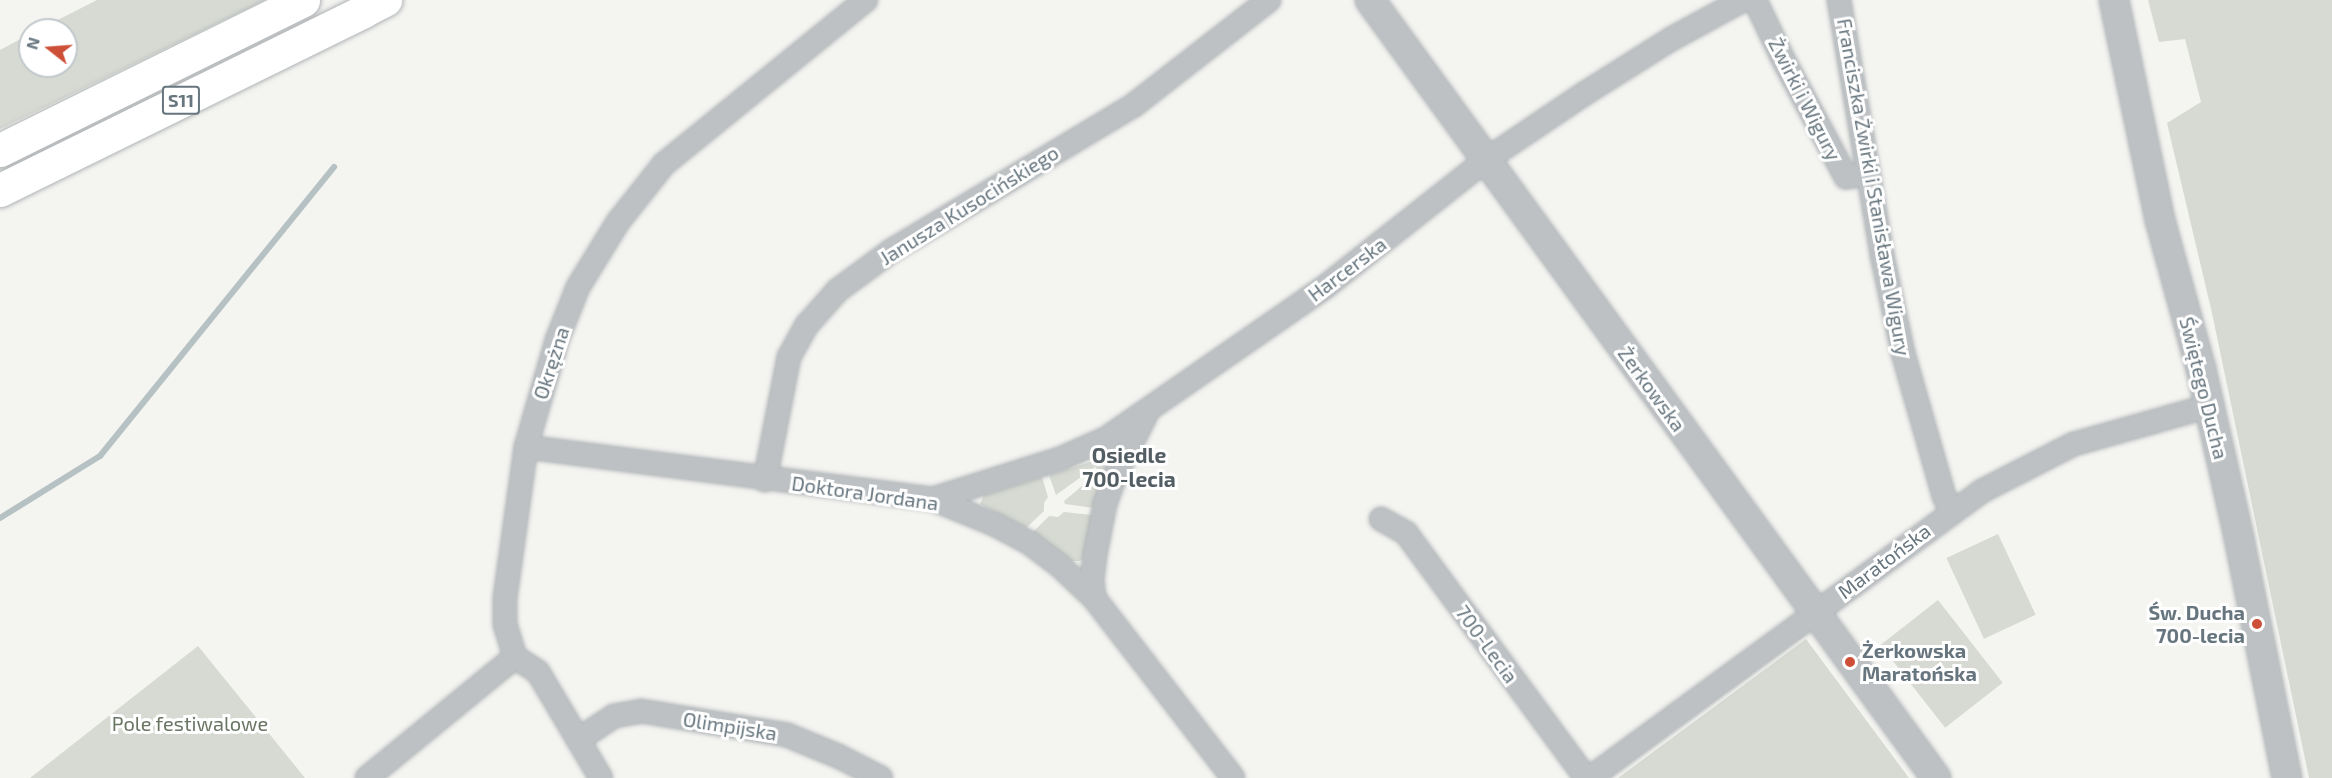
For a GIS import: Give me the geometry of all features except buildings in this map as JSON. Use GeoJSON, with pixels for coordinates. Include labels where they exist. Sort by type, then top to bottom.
{"type":"FeatureCollection","features":[{"type":"Feature","properties":{"kind":"highway","name":"S11"},"geometry":{"type":"LineString","coordinates":[[0,150],[303,0]]}},
{"type":"Feature","properties":{"kind":"highway","name":"S11"},"geometry":{"type":"LineString","coordinates":[[0,190],[374,5]]}},
{"type":"Feature","properties":{"kind":"street","name":"Okrężna"},"geometry":{"type":"LineString","coordinates":[[515,657],[506,624],[505,598],[526,447],[556,340],[578,287],[618,222],[664,164],[688,141],[866,0]]}},
{"type":"Feature","properties":{"kind":"street","name":"Janusza Kusocińskiego"},"geometry":{"type":"LineString","coordinates":[[765,480],[789,357],[807,325],[838,291],[891,251],[1134,105],[1269,0]]}},
{"type":"Feature","properties":{"kind":"street","name":"Żerkowska"},"geometry":{"type":"LineString","coordinates":[[1370,0],[1936,778]]}},
{"type":"Feature","properties":{"kind":"street","name":"Harcerska"},"geometry":{"type":"LineString","coordinates":[[933,499],[1087,449],[1148,411],[1324,287],[1486,160],[1584,94],[1743,0]]}},
{"type":"Feature","properties":{"kind":"street","name":"Żwirki i Wigury"},"geometry":{"type":"LineString","coordinates":[[1755,0],[1845,177],[1869,174]]}},
{"type":"Feature","properties":{"kind":"street","name":"Franciszka Żwirki i Stanisława Wigury"},"geometry":{"type":"LineString","coordinates":[[1839,0],[1903,353],[1938,478],[1951,511]]}},
{"type":"Feature","properties":{"kind":"street","name":"Świętego Ducha"},"geometry":{"type":"LineString","coordinates":[[2114,0],[2160,220],[2209,406],[2287,778]]}},
{"type":"Feature","properties":{"kind":"street","name":"Maratońska"},"geometry":{"type":"LineString","coordinates":[[1588,778],[1951,511],[2019,470],[2074,444],[2209,406]]}},
{"type":"Feature","properties":{"kind":"street"},"geometry":{"type":"LineString","coordinates":[[1094,598],[1095,555],[1114,476],[1148,411]]}},
{"type":"Feature","properties":{"kind":"street","name":"Doktora Jordana"},"geometry":{"type":"LineString","coordinates":[[526,447],[765,480],[933,499],[996,525],[1031,544],[1060,566],[1094,598],[1233,778]]}},
{"type":"Feature","properties":{"kind":"street","name":"700-Lecia"},"geometry":{"type":"LineString","coordinates":[[1381,519],[1406,533],[1588,778]]}},
{"type":"Feature","properties":{"kind":"street"},"geometry":{"type":"LineString","coordinates":[[367,778],[515,657],[538,672],[601,778]]}},
{"type":"Feature","properties":{"kind":"street","name":"Olimpijska"},"geometry":{"type":"LineString","coordinates":[[578,740],[614,716],[633,710],[641,711],[787,735],[838,756],[881,778]]}},
{"type":"Feature","properties":{"kind":"green space"},"geometry":{"type":"Polygon","coordinates":[[[97,0],[265,0],[0,129],[0,50],[18,40],[18,78],[78,78],[78,18],[62,18],[97,0]]]}},
{"type":"Feature","properties":{"kind":"green space"},"geometry":{"type":"Polygon","coordinates":[[[2148,0],[2332,0],[2332,778],[2309,778],[2212,313],[2167,123],[2201,102],[2185,39],[2159,42],[2148,0]]]}},
{"type":"Feature","properties":{"kind":"green space"},"geometry":{"type":"Polygon","coordinates":[[[1106,457],[1109,461],[1094,508],[1065,504],[1064,501],[1099,472],[1095,467],[1056,495],[1049,475],[1106,457]]]}},
{"type":"Feature","properties":{"kind":"green space"},"geometry":{"type":"Polygon","coordinates":[[[1042,477],[1048,497],[1044,503],[1044,511],[1026,528],[980,504],[984,495],[1042,477]]]}},
{"type":"Feature","properties":{"kind":"green space"},"geometry":{"type":"Polygon","coordinates":[[[1064,512],[1092,515],[1085,558],[1080,561],[1072,561],[1033,532],[1049,516],[1058,517],[1064,512]]]}},
{"type":"Feature","properties":{"kind":"green space"},"geometry":{"type":"Polygon","coordinates":[[[1998,534],[2036,615],[1984,639],[1946,558],[1998,534]]]}},
{"type":"Feature","properties":{"kind":"green space"},"geometry":{"type":"Polygon","coordinates":[[[1938,600],[2003,683],[1945,728],[1880,645],[1938,600]]]}},
{"type":"Feature","properties":{"kind":"green space"},"geometry":{"type":"Polygon","coordinates":[[[1806,639],[1909,778],[1618,778],[1806,639]]]}},
{"type":"Feature","properties":{"kind":"green space","name":"Pole festiwalowe"},"geometry":{"type":"Polygon","coordinates":[[[198,646],[305,778],[30,778],[198,646]]]}},
{"type":"Feature","properties":{"kind":"waterway"},"geometry":{"type":"LineString","coordinates":[[0,518],[100,456],[334,167]]}},
{"type":"Feature","properties":{"kind":"place","name":"Św. Ducha 700-lecia"},"geometry":{"type":"Point","coordinates":[2257,624]}},
{"type":"Feature","properties":{"kind":"place","name":"Żerkowska Maratońska"},"geometry":{"type":"Point","coordinates":[1850,662]}},
{"type":"Feature","properties":{"kind":"district","name":"Osiedle 700-lecia"},"geometry":{"type":"Point","coordinates":[1129,467]}}]}
